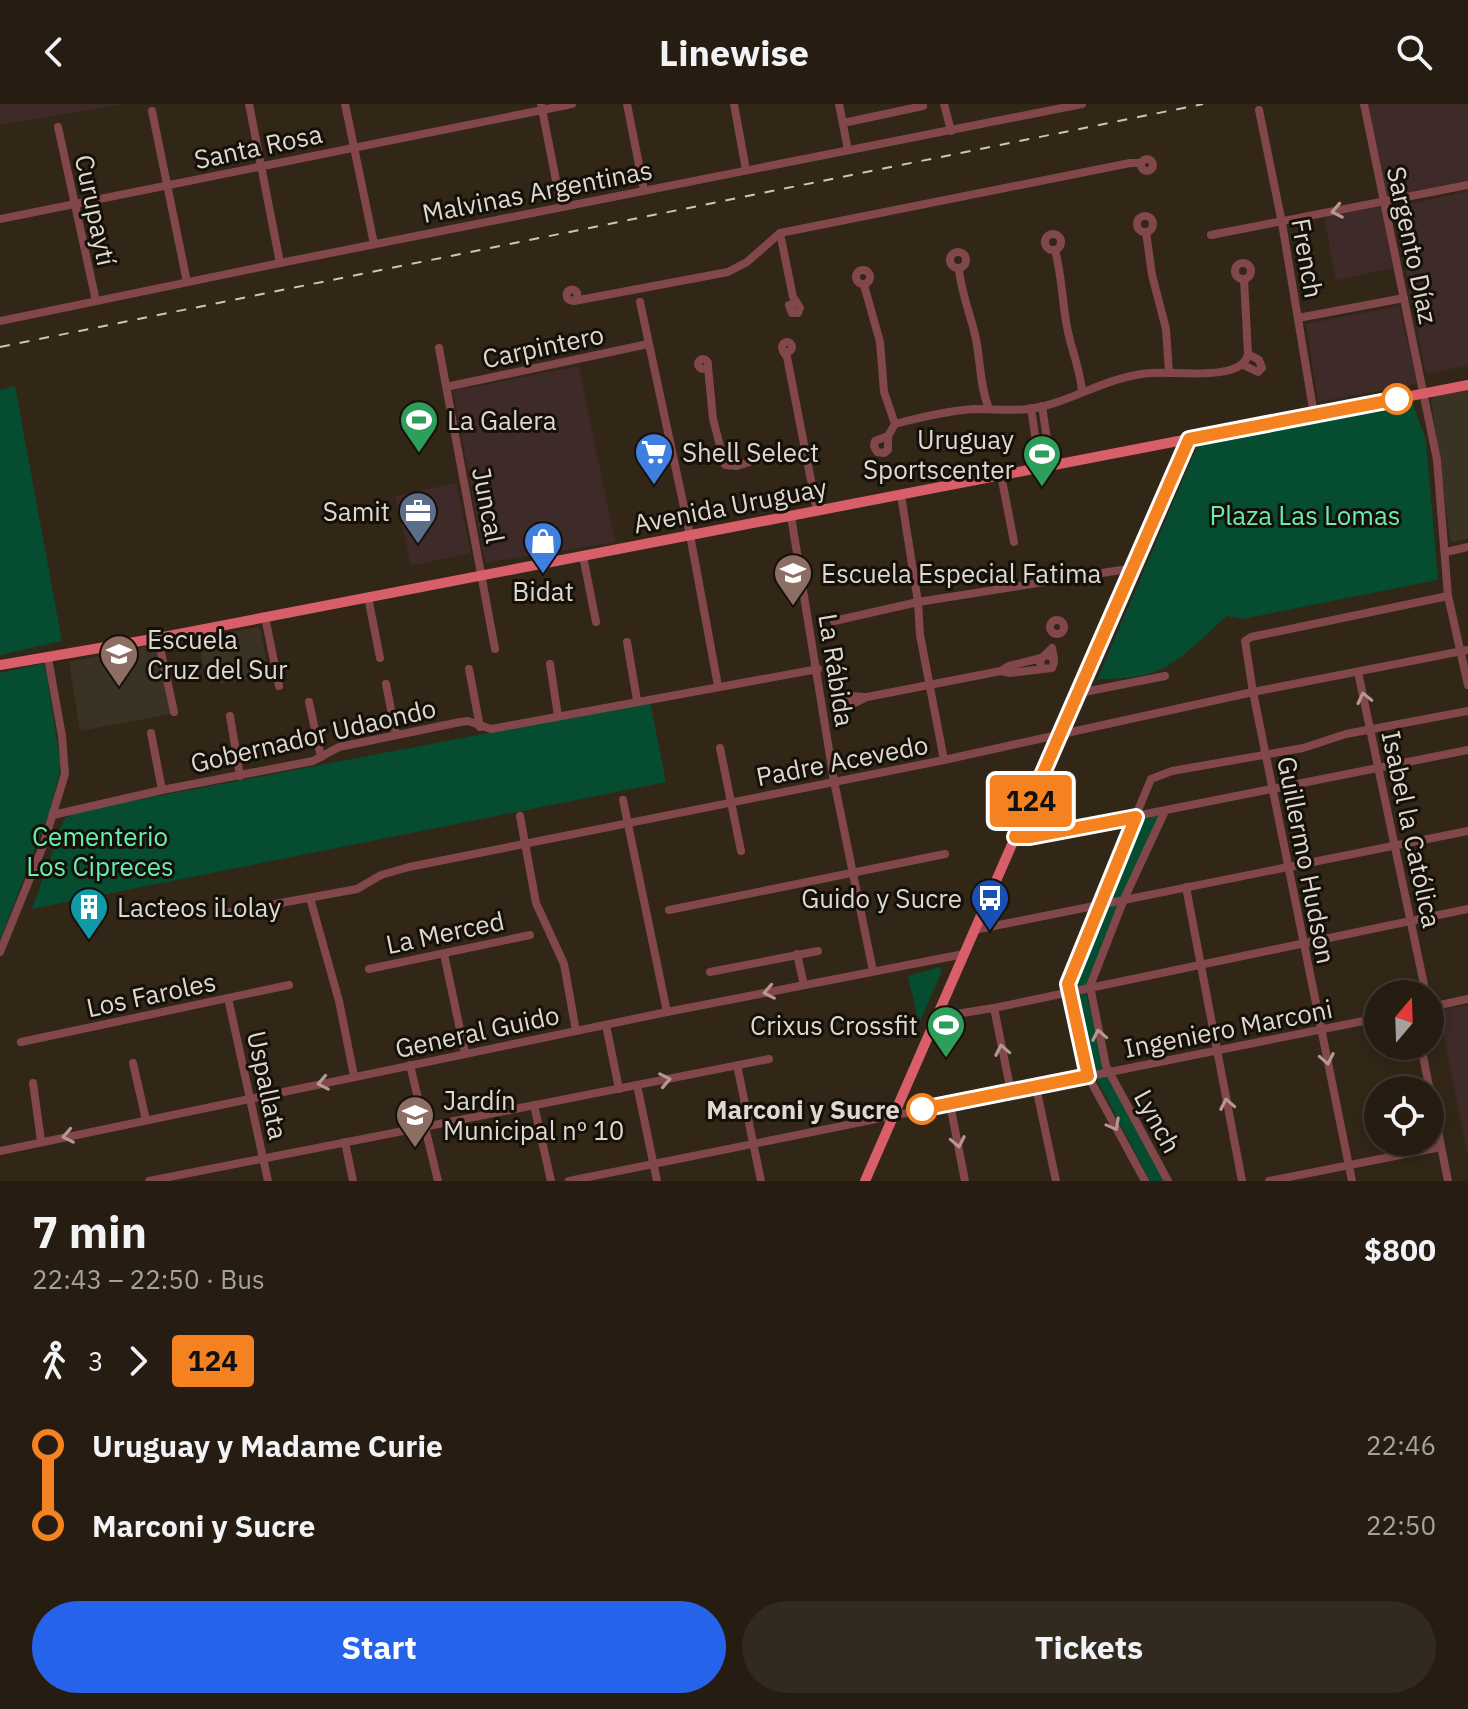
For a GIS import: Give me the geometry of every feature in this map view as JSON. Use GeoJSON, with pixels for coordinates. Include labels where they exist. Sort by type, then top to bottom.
{"type":"FeatureCollection","features":[{"type":"Feature","properties":{"kind":"main road","name":"Avenida Uruguay"},"geometry":{"type":"LineString","coordinates":[[0,665],[158,638],[1468,385]]}},
{"type":"Feature","properties":{"kind":"main road"},"geometry":{"type":"LineString","coordinates":[[865,1181],[1189,439]]}},
{"type":"Feature","properties":{"kind":"street"},"geometry":{"type":"LineString","coordinates":[[249,104],[280,263]]}},
{"type":"Feature","properties":{"kind":"street"},"geometry":{"type":"LineString","coordinates":[[345,104],[374,244]]}},
{"type":"Feature","properties":{"kind":"street","name":"Santa Rosa"},"geometry":{"type":"LineString","coordinates":[[0,219],[541,107],[572,104]]}},
{"type":"Feature","properties":{"kind":"street"},"geometry":{"type":"LineString","coordinates":[[627,104],[644,190]]}},
{"type":"Feature","properties":{"kind":"street"},"geometry":{"type":"LineString","coordinates":[[734,104],[746,170]]}},
{"type":"Feature","properties":{"kind":"street"},"geometry":{"type":"LineString","coordinates":[[839,104],[848,150]]}},
{"type":"Feature","properties":{"kind":"street"},"geometry":{"type":"LineString","coordinates":[[944,104],[951,131]]}},
{"type":"Feature","properties":{"kind":"street","name":"Malvinas Argentinas"},"geometry":{"type":"LineString","coordinates":[[0,321],[561,206],[951,131],[1037,109],[1082,104]]}},
{"type":"Feature","properties":{"kind":"street","name":"Sargento Díaz"},"geometry":{"type":"LineString","coordinates":[[1364,104],[1437,460],[1448,596],[1464,651],[1468,685]]}},
{"type":"Feature","properties":{"kind":"street"},"geometry":{"type":"LineString","coordinates":[[843,123],[923,106]]}},
{"type":"Feature","properties":{"kind":"street"},"geometry":{"type":"LineString","coordinates":[[541,107],[561,206]]}},
{"type":"Feature","properties":{"kind":"street","name":"French"},"geometry":{"type":"LineString","coordinates":[[1259,110],[1282,223],[1314,415]]}},
{"type":"Feature","properties":{"kind":"street"},"geometry":{"type":"LineString","coordinates":[[152,111],[187,282]]}},
{"type":"Feature","properties":{"kind":"street","name":"Curupaytí"},"geometry":{"type":"LineString","coordinates":[[58,127],[96,301]]}},
{"type":"Feature","properties":{"kind":"street"},"geometry":{"type":"LineString","coordinates":[[578,297],[728,272],[758,253],[780,233],[1034,181],[1141,163]]}},
{"type":"Feature","properties":{"kind":"street"},"geometry":{"type":"LineString","coordinates":[[1211,235],[1468,185]]}},
{"type":"Feature","properties":{"kind":"street"},"geometry":{"type":"LineString","coordinates":[[1146,232],[1152,275],[1166,329],[1169,373]]}},
{"type":"Feature","properties":{"kind":"street"},"geometry":{"type":"LineString","coordinates":[[780,233],[793,301]]}},
{"type":"Feature","properties":{"kind":"street"},"geometry":{"type":"LineString","coordinates":[[758,253],[783,249]]}},
{"type":"Feature","properties":{"kind":"street"},"geometry":{"type":"LineString","coordinates":[[1055,250],[1063,286],[1067,328],[1080,369],[1082,391]]}},
{"type":"Feature","properties":{"kind":"street"},"geometry":{"type":"LineString","coordinates":[[959,269],[963,298],[976,341],[982,389],[989,409]]}},
{"type":"Feature","properties":{"kind":"street"},"geometry":{"type":"LineString","coordinates":[[1243,365],[1248,354],[1244,279]]}},
{"type":"Feature","properties":{"kind":"street"},"geometry":{"type":"LineString","coordinates":[[864,285],[880,342],[884,392],[895,424]]}},
{"type":"Feature","properties":{"kind":"street"},"geometry":{"type":"LineString","coordinates":[[640,302],[646,287]]}},
{"type":"Feature","properties":{"kind":"street"},"geometry":{"type":"LineString","coordinates":[[631,289],[640,302],[690,535],[718,686]]}},
{"type":"Feature","properties":{"kind":"street"},"geometry":{"type":"LineString","coordinates":[[1298,318],[1404,298]]}},
{"type":"Feature","properties":{"kind":"street","name":"Carpintero"},"geometry":{"type":"LineString","coordinates":[[446,387],[648,344]]}},
{"type":"Feature","properties":{"kind":"street","name":"Juncal"},"geometry":{"type":"LineString","coordinates":[[439,348],[495,649]]}},
{"type":"Feature","properties":{"kind":"street"},"geometry":{"type":"LineString","coordinates":[[786,353],[817,511]]}},
{"type":"Feature","properties":{"kind":"street"},"geometry":{"type":"LineString","coordinates":[[888,436],[895,424],[946,412],[1042,406],[1129,376],[1213,372],[1243,365],[1258,372],[1262,368],[1259,360],[1248,354]]}},
{"type":"Feature","properties":{"kind":"street"},"geometry":{"type":"LineString","coordinates":[[705,370],[725,465],[737,466],[767,456],[806,454]]}},
{"type":"Feature","properties":{"kind":"street"},"geometry":{"type":"LineString","coordinates":[[1042,406],[1046,467]]}},
{"type":"Feature","properties":{"kind":"street"},"geometry":{"type":"LineString","coordinates":[[1031,408],[1046,467]]}},
{"type":"Feature","properties":{"kind":"street"},"geometry":{"type":"LineString","coordinates":[[1001,475],[1014,542]]}},
{"type":"Feature","properties":{"kind":"street"},"geometry":{"type":"LineString","coordinates":[[901,495],[918,602],[920,635],[944,760]]}},
{"type":"Feature","properties":{"kind":"street","name":"La Rábida"},"geometry":{"type":"LineString","coordinates":[[791,516],[834,781],[873,971]]}},
{"type":"Feature","properties":{"kind":"street"},"geometry":{"type":"LineString","coordinates":[[1446,552],[1468,547]]}},
{"type":"Feature","properties":{"kind":"street"},"geometry":{"type":"LineString","coordinates":[[583,556],[596,622]]}},
{"type":"Feature","properties":{"kind":"street"},"geometry":{"type":"LineString","coordinates":[[834,621],[918,602],[1134,568]]}},
{"type":"Feature","properties":{"kind":"street","name":"Guillermo Hudson"},"geometry":{"type":"LineString","coordinates":[[1352,1181],[1245,641],[1251,637],[1448,596]]}},
{"type":"Feature","properties":{"kind":"street"},"geometry":{"type":"LineString","coordinates":[[368,597],[380,658]]}},
{"type":"Feature","properties":{"kind":"street"},"geometry":{"type":"LineString","coordinates":[[265,617],[279,686]]}},
{"type":"Feature","properties":{"kind":"street"},"geometry":{"type":"LineString","coordinates":[[158,638],[174,712]]}},
{"type":"Feature","properties":{"kind":"street"},"geometry":{"type":"LineString","coordinates":[[627,642],[637,700]]}},
{"type":"Feature","properties":{"kind":"street"},"geometry":{"type":"LineString","coordinates":[[850,700],[1001,671],[1051,647],[1039,664],[1043,669],[1010,673],[1001,671]]}},
{"type":"Feature","properties":{"kind":"street","name":"Padre Acevedo"},"geometry":{"type":"LineString","coordinates":[[226,913],[357,889],[394,871],[1464,651]]}},
{"type":"Feature","properties":{"kind":"street"},"geometry":{"type":"LineString","coordinates":[[0,952],[63,786],[65,762],[48,658]]}},
{"type":"Feature","properties":{"kind":"street"},"geometry":{"type":"LineString","coordinates":[[550,664],[558,716]]}},
{"type":"Feature","properties":{"kind":"street"},"geometry":{"type":"LineString","coordinates":[[469,669],[480,727]]}},
{"type":"Feature","properties":{"kind":"street","name":"Gobernador Udaondo"},"geometry":{"type":"LineString","coordinates":[[53,815],[240,776],[321,757],[339,747],[468,721],[491,729],[818,669]]}},
{"type":"Feature","properties":{"kind":"street","name":"Isabel la Católica"},"geometry":{"type":"LineString","coordinates":[[1358,672],[1423,980]]}},
{"type":"Feature","properties":{"kind":"street"},"geometry":{"type":"LineString","coordinates":[[1079,693],[1165,676]]}},
{"type":"Feature","properties":{"kind":"street"},"geometry":{"type":"LineString","coordinates":[[386,684],[396,735]]}},
{"type":"Feature","properties":{"kind":"street"},"geometry":{"type":"LineString","coordinates":[[309,702],[321,757]]}},
{"type":"Feature","properties":{"kind":"street"},"geometry":{"type":"LineString","coordinates":[[1068,993],[1070,979],[1099,904],[1151,779],[1172,771],[1266,756],[1346,734],[1468,711]]}},
{"type":"Feature","properties":{"kind":"street"},"geometry":{"type":"LineString","coordinates":[[230,716],[240,776]]}},
{"type":"Feature","properties":{"kind":"street"},"geometry":{"type":"LineString","coordinates":[[151,733],[162,790]]}},
{"type":"Feature","properties":{"kind":"street"},"geometry":{"type":"LineString","coordinates":[[720,748],[741,851]]}},
{"type":"Feature","properties":{"kind":"street"},"geometry":{"type":"LineString","coordinates":[[1015,837],[1030,837],[1136,817],[1468,750]]}},
{"type":"Feature","properties":{"kind":"street"},"geometry":{"type":"LineString","coordinates":[[623,800],[667,1012]]}},
{"type":"Feature","properties":{"kind":"street"},"geometry":{"type":"LineString","coordinates":[[1090,988],[1124,899],[1165,811]]}},
{"type":"Feature","properties":{"kind":"street"},"geometry":{"type":"LineString","coordinates":[[520,816],[536,903],[564,964],[576,1031]]}},
{"type":"Feature","properties":{"kind":"street"},"geometry":{"type":"LineString","coordinates":[[974,930],[1468,831]]}},
{"type":"Feature","properties":{"kind":"street"},"geometry":{"type":"LineString","coordinates":[[669,910],[945,854]]}},
{"type":"Feature","properties":{"kind":"street"},"geometry":{"type":"LineString","coordinates":[[1186,887],[1242,1181]]}},
{"type":"Feature","properties":{"kind":"street"},"geometry":{"type":"LineString","coordinates":[[310,898],[339,1001],[354,1076]]}},
{"type":"Feature","properties":{"kind":"street"},"geometry":{"type":"LineString","coordinates":[[937,1017],[1068,993],[1468,909]]}},
{"type":"Feature","properties":{"kind":"street","name":"La Merced"},"geometry":{"type":"LineString","coordinates":[[369,969],[530,935]]}},
{"type":"Feature","properties":{"kind":"street"},"geometry":{"type":"LineString","coordinates":[[710,972],[818,951]]}},
{"type":"Feature","properties":{"kind":"street"},"geometry":{"type":"LineString","coordinates":[[444,954],[465,1053]]}},
{"type":"Feature","properties":{"kind":"street"},"geometry":{"type":"LineString","coordinates":[[797,954],[804,985]]}},
{"type":"Feature","properties":{"kind":"street","name":"General Guido"},"geometry":{"type":"LineString","coordinates":[[0,1151],[465,1053],[964,954]]}},
{"type":"Feature","properties":{"kind":"street","name":"Los Faroles"},"geometry":{"type":"LineString","coordinates":[[21,1042],[289,985]]}},
{"type":"Feature","properties":{"kind":"street","name":"Lynch"},"geometry":{"type":"LineString","coordinates":[[1090,988],[1108,1072],[1168,1181]]}},
{"type":"Feature","properties":{"kind":"street","name":"Lynch"},"geometry":{"type":"LineString","coordinates":[[1068,993],[1088,1076],[1145,1181]]}},
{"type":"Feature","properties":{"kind":"street","name":"Uspallata"},"geometry":{"type":"LineString","coordinates":[[228,998],[268,1181]]}},
{"type":"Feature","properties":{"kind":"street"},"geometry":{"type":"LineString","coordinates":[[1444,1004],[1468,999]]}},
{"type":"Feature","properties":{"kind":"street"},"geometry":{"type":"LineString","coordinates":[[994,1008],[1011,1092]]}},
{"type":"Feature","properties":{"kind":"street","name":"Ingeniero Marconi"},"geometry":{"type":"LineString","coordinates":[[569,1181],[1364,1021]]}},
{"type":"Feature","properties":{"kind":"street"},"geometry":{"type":"LineString","coordinates":[[606,1025],[619,1089]]}},
{"type":"Feature","properties":{"kind":"street"},"geometry":{"type":"LineString","coordinates":[[149,1181],[769,1059]]}},
{"type":"Feature","properties":{"kind":"street"},"geometry":{"type":"LineString","coordinates":[[133,1063],[146,1120]]}},
{"type":"Feature","properties":{"kind":"street"},"geometry":{"type":"LineString","coordinates":[[410,1065],[438,1181]]}},
{"type":"Feature","properties":{"kind":"street"},"geometry":{"type":"LineString","coordinates":[[737,1065],[761,1181]]}},
{"type":"Feature","properties":{"kind":"street"},"geometry":{"type":"LineString","coordinates":[[33,1083],[41,1141]]}},
{"type":"Feature","properties":{"kind":"street"},"geometry":{"type":"LineString","coordinates":[[637,1085],[657,1181]]}},
{"type":"Feature","properties":{"kind":"street"},"geometry":{"type":"LineString","coordinates":[[1036,1087],[1056,1181]]}},
{"type":"Feature","properties":{"kind":"street"},"geometry":{"type":"LineString","coordinates":[[950,1104],[965,1181]]}},
{"type":"Feature","properties":{"kind":"street"},"geometry":{"type":"LineString","coordinates":[[534,1105],[551,1181]]}},
{"type":"Feature","properties":{"kind":"street"},"geometry":{"type":"LineString","coordinates":[[345,1142],[353,1181]]}},
{"type":"Feature","properties":{"kind":"street"},"geometry":{"type":"LineString","coordinates":[[1269,1181],[1395,1156]]}},
{"type":"Feature","properties":{"kind":"street"},"geometry":{"type":"LineString","coordinates":[[1443,1156],[1448,1181]]}},
{"type":"Feature","properties":{"kind":"shaded area"},"geometry":{"type":"Polygon","coordinates":[[[0,104],[124,104],[0,125],[0,104]]]}},
{"type":"Feature","properties":{"kind":"shaded area"},"geometry":{"type":"Polygon","coordinates":[[[1368,104],[1468,104],[1468,182],[1386,198],[1368,104]]]}},
{"type":"Feature","properties":{"kind":"shaded area"},"geometry":{"type":"Polygon","coordinates":[[[1468,191],[1468,366],[1428,373],[1425,371],[1394,210],[1396,207],[1468,191]]]}},
{"type":"Feature","properties":{"kind":"shaded area"},"geometry":{"type":"Polygon","coordinates":[[[1381,207],[1393,268],[1336,280],[1324,217],[1381,207]]]}},
{"type":"Feature","properties":{"kind":"shaded area"},"geometry":{"type":"Polygon","coordinates":[[[1399,306],[1417,384],[1318,402],[1306,324],[1399,306]]]}},
{"type":"Feature","properties":{"kind":"shaded area"},"geometry":{"type":"Polygon","coordinates":[[[579,366],[615,542],[485,563],[453,391],[579,366]]]}},
{"type":"Feature","properties":{"kind":"shaded area"},"geometry":{"type":"Polygon","coordinates":[[[1468,390],[1468,539],[1453,542],[1450,539],[1431,399],[1468,390]]]}},
{"type":"Feature","properties":{"kind":"shaded area"},"geometry":{"type":"Polygon","coordinates":[[[456,483],[471,553],[411,566],[395,496],[456,483]]]}},
{"type":"Feature","properties":{"kind":"shaded area"},"geometry":{"type":"Polygon","coordinates":[[[258,627],[269,676],[220,684],[217,668],[204,670],[198,638],[258,627]]]}},
{"type":"Feature","properties":{"kind":"shaded area","name":"Escuela Cruz del Sur"},"geometry":{"type":"Polygon","coordinates":[[[157,644],[171,714],[80,731],[69,662],[157,644]]]}},
{"type":"Feature","properties":{"kind":"shaded area"},"geometry":{"type":"Polygon","coordinates":[[[1468,1005],[1468,1157],[1444,1036],[1444,1010],[1468,1005]]]}},
{"type":"Feature","properties":{"kind":"green space"},"geometry":{"type":"Polygon","coordinates":[[[15,386],[62,641],[0,655],[0,390],[15,386]]]}},
{"type":"Feature","properties":{"kind":"green space","name":"Plaza Las Lomas"},"geometry":{"type":"Polygon","coordinates":[[[1413,404],[1426,441],[1438,580],[1243,619],[1227,616],[1186,653],[1159,670],[1136,677],[1097,680],[1196,449],[1201,444],[1413,404]]]}},
{"type":"Feature","properties":{"kind":"green space"},"geometry":{"type":"Polygon","coordinates":[[[40,664],[46,671],[61,767],[50,810],[0,940],[0,673],[40,664]]]}},
{"type":"Feature","properties":{"kind":"green space","name":"Cementerio Los Cipreces"},"geometry":{"type":"Polygon","coordinates":[[[650,702],[666,782],[32,909],[64,819],[80,811],[650,702]]]}},
{"type":"Feature","properties":{"kind":"green space"},"geometry":{"type":"Polygon","coordinates":[[[1159,815],[1085,988],[1104,1068],[1166,1181],[1150,1181],[1092,1070],[1073,988],[1102,907],[1142,820],[1159,815]]]}},
{"type":"Feature","properties":{"kind":"green space"},"geometry":{"type":"Polygon","coordinates":[[[939,967],[942,971],[919,1024],[908,976],[939,967]]]}},
{"type":"Feature","properties":{"kind":"railway"},"geometry":{"type":"LineString","coordinates":[[0,347],[1203,104]]}},
{"type":"Feature","properties":{"kind":"bus line","name":"124"},"geometry":{"type":"LineString","coordinates":[[922,1109],[1088,1076],[1068,984],[1136,817],[1030,837],[1015,837],[1189,439],[1397,399]]}},
{"type":"Feature","properties":{"kind":"place","name":"La Galera"},"geometry":{"type":"Point","coordinates":[419,454]}},
{"type":"Feature","properties":{"kind":"place","name":"Shell Select"},"geometry":{"type":"Point","coordinates":[654,486]}},
{"type":"Feature","properties":{"kind":"place","name":"Uruguay Sportscenter"},"geometry":{"type":"Point","coordinates":[1042,488]}},
{"type":"Feature","properties":{"kind":"place","name":"Samit"},"geometry":{"type":"Point","coordinates":[418,545]}},
{"type":"Feature","properties":{"kind":"place","name":"Bidat"},"geometry":{"type":"Point","coordinates":[543,575]}},
{"type":"Feature","properties":{"kind":"place","name":"Escuela Especial Fatima"},"geometry":{"type":"Point","coordinates":[793,607]}},
{"type":"Feature","properties":{"kind":"place","name":"Escuela Cruz del Sur"},"geometry":{"type":"Point","coordinates":[119,688]}},
{"type":"Feature","properties":{"kind":"place","name":"Guido y Sucre"},"geometry":{"type":"Point","coordinates":[990,932]}},
{"type":"Feature","properties":{"kind":"place","name":"Lacteos iLolay"},"geometry":{"type":"Point","coordinates":[89,941]}},
{"type":"Feature","properties":{"kind":"place","name":"Crixus Crossfit"},"geometry":{"type":"Point","coordinates":[946,1059]}},
{"type":"Feature","properties":{"kind":"place","name":"Marconi y Sucre"},"geometry":{"type":"Point","coordinates":[922,1109]}},
{"type":"Feature","properties":{"kind":"place","name":"Jardín Municipal nº 10"},"geometry":{"type":"Point","coordinates":[415,1149]}}]}
